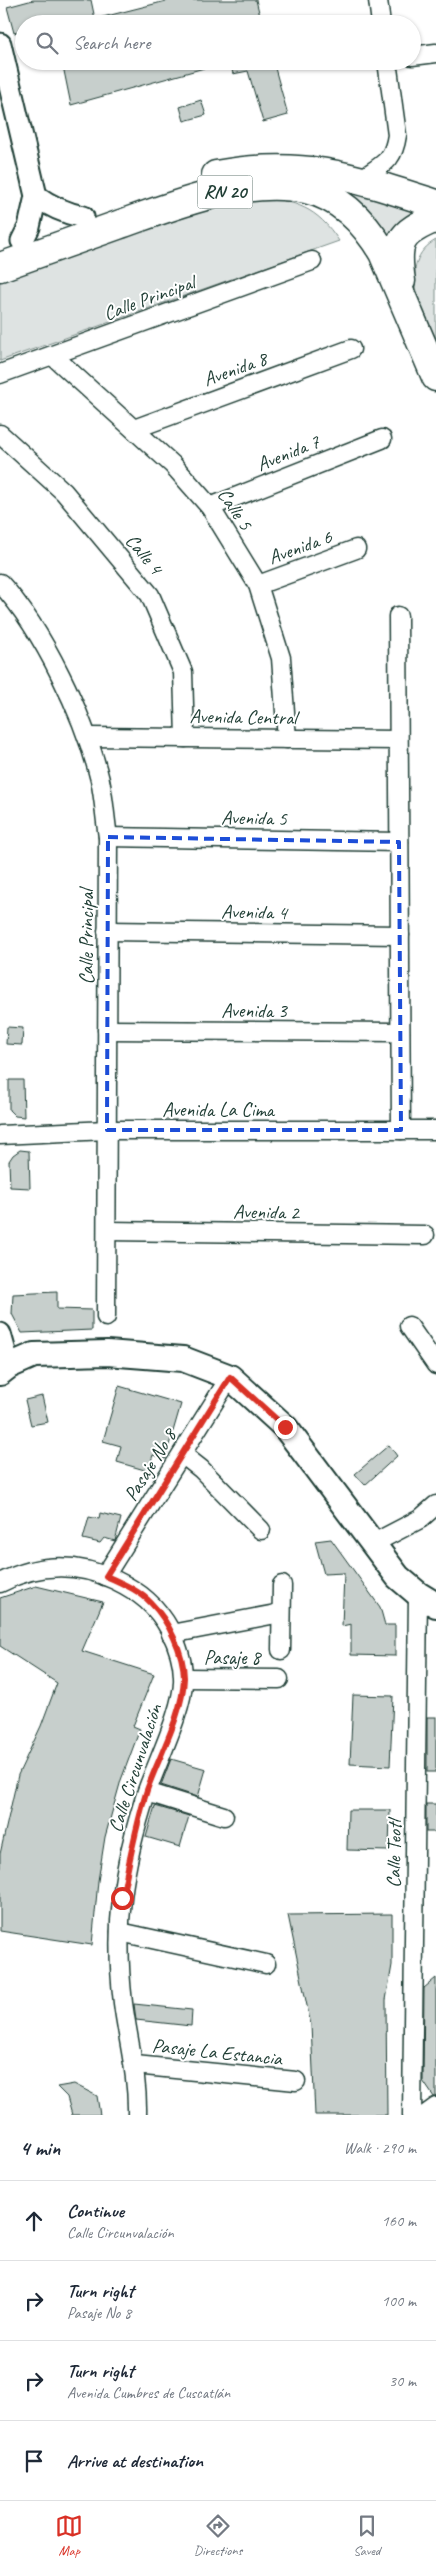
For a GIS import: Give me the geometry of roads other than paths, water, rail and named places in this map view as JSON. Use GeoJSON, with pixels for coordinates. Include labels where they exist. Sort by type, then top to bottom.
{"type":"FeatureCollection","features":[{"type":"Feature","properties":{"kind":"highway","name":"RN 20"},"geometry":{"type":"LineString","coordinates":[[11,245],[83,217],[214,176],[261,168],[321,170],[436,204]]}},
{"type":"Feature","properties":{"kind":"highway","name":"RN 20"},"geometry":{"type":"LineString","coordinates":[[0,267],[196,198],[254,188],[298,189],[322,195],[349,210],[359,219],[383,253],[436,377]]}},
{"type":"Feature","properties":{"kind":"highway"},"geometry":{"type":"LineString","coordinates":[[404,300],[399,264],[400,241],[412,229],[436,218]]}},
{"type":"Feature","properties":{"kind":"main road"},"geometry":{"type":"LineString","coordinates":[[4,1369],[34,1355],[107,1353],[183,1359],[230,1377],[285,1427],[398,1577],[427,1600]]}},
{"type":"Feature","properties":{"kind":"street"},"geometry":{"type":"LineString","coordinates":[[378,0],[380,15]]}},
{"type":"Feature","properties":{"kind":"street"},"geometry":{"type":"LineString","coordinates":[[0,44],[36,196],[30,227],[11,245]]}},
{"type":"Feature","properties":{"kind":"street"},"geometry":{"type":"LineString","coordinates":[[421,55],[436,53]]}},
{"type":"Feature","properties":{"kind":"street"},"geometry":{"type":"LineString","coordinates":[[360,180],[393,156],[396,146],[397,135],[387,70]]}},
{"type":"Feature","properties":{"kind":"street"},"geometry":{"type":"LineString","coordinates":[[36,196],[66,214],[83,217]]}},
{"type":"Feature","properties":{"kind":"street","name":"Calle Principal"},"geometry":{"type":"LineString","coordinates":[[0,374],[312,261]]}},
{"type":"Feature","properties":{"kind":"street","name":"Avenida 8"},"geometry":{"type":"LineString","coordinates":[[134,429],[351,348]]}},
{"type":"Feature","properties":{"kind":"street","name":"Calle 5"},"geometry":{"type":"LineString","coordinates":[[53,356],[172,465],[210,506],[258,585],[280,658],[287,739]]}},
{"type":"Feature","properties":{"kind":"street","name":"Calle 4"},"geometry":{"type":"LineString","coordinates":[[0,434],[64,492],[150,595],[183,672],[185,738]]}},
{"type":"Feature","properties":{"kind":"street","name":"Avenida 7"},"geometry":{"type":"LineString","coordinates":[[210,506],[382,439]]}},
{"type":"Feature","properties":{"kind":"street","name":"Avenida 6"},"geometry":{"type":"LineString","coordinates":[[258,585],[356,549]]}},
{"type":"Feature","properties":{"kind":"street","name":"Calle Principal"},"geometry":{"type":"LineString","coordinates":[[0,583],[13,597],[56,666],[88,737],[100,781],[108,837],[106,1317]]}},
{"type":"Feature","properties":{"kind":"street"},"geometry":{"type":"LineString","coordinates":[[398,616],[401,1130]]}},
{"type":"Feature","properties":{"kind":"street","name":"Avenida Central"},"geometry":{"type":"LineString","coordinates":[[88,737],[398,740]]}},
{"type":"Feature","properties":{"kind":"street","name":"Avenida 5"},"geometry":{"type":"LineString","coordinates":[[108,837],[399,842]]}},
{"type":"Feature","properties":{"kind":"street","name":"Avenida 4"},"geometry":{"type":"LineString","coordinates":[[107,931],[400,935]]}},
{"type":"Feature","properties":{"kind":"street","name":"Avenida 3"},"geometry":{"type":"LineString","coordinates":[[107,1030],[400,1032]]}},
{"type":"Feature","properties":{"kind":"street","name":"Avenida La Cima"},"geometry":{"type":"LineString","coordinates":[[0,1135],[107,1130],[436,1130]]}},
{"type":"Feature","properties":{"kind":"street","name":"Avenida 2"},"geometry":{"type":"LineString","coordinates":[[106,1231],[425,1235]]}},
{"type":"Feature","properties":{"kind":"street"},"geometry":{"type":"LineString","coordinates":[[410,1326],[436,1365]]}},
{"type":"Feature","properties":{"kind":"street"},"geometry":{"type":"LineString","coordinates":[[0,1334],[4,1369]]}},
{"type":"Feature","properties":{"kind":"street","name":"Pasaje No 8"},"geometry":{"type":"LineString","coordinates":[[106,1576],[230,1377]]}},
{"type":"Feature","properties":{"kind":"street"},"geometry":{"type":"LineString","coordinates":[[182,1454],[200,1469],[261,1530]]}},
{"type":"Feature","properties":{"kind":"street"},"geometry":{"type":"LineString","coordinates":[[372,1544],[428,1518],[436,1505]]}},
{"type":"Feature","properties":{"kind":"street","name":"Calle Circunvalación"},"geometry":{"type":"LineString","coordinates":[[0,1583],[15,1575],[44,1567],[65,1567],[106,1576],[128,1586],[150,1602],[172,1634],[180,1657],[184,1678],[178,1709],[147,1792],[126,1873],[122,1898],[120,1932],[123,2002],[135,2065],[137,2115]]}},
{"type":"Feature","properties":{"kind":"street"},"geometry":{"type":"LineString","coordinates":[[281,1650],[282,1585]]}},
{"type":"Feature","properties":{"kind":"street","name":"Calle Teotl"},"geometry":{"type":"LineString","coordinates":[[412,2115],[427,1600]]}},
{"type":"Feature","properties":{"kind":"street"},"geometry":{"type":"LineString","coordinates":[[172,1634],[281,1613]]}},
{"type":"Feature","properties":{"kind":"street","name":"Pasaje 8"},"geometry":{"type":"LineString","coordinates":[[184,1678],[279,1678]]}},
{"type":"Feature","properties":{"kind":"street"},"geometry":{"type":"LineString","coordinates":[[147,1792],[224,1816]]}},
{"type":"Feature","properties":{"kind":"street"},"geometry":{"type":"LineString","coordinates":[[120,1932],[266,1964]]}},
{"type":"Feature","properties":{"kind":"street","name":"Pasaje La Estancia"},"geometry":{"type":"LineString","coordinates":[[135,2065],[296,2081]]}},
{"type":"Feature","properties":{"kind":"street"},"geometry":{"type":"LineString","coordinates":[[425,2115],[436,2107]]}}]}
